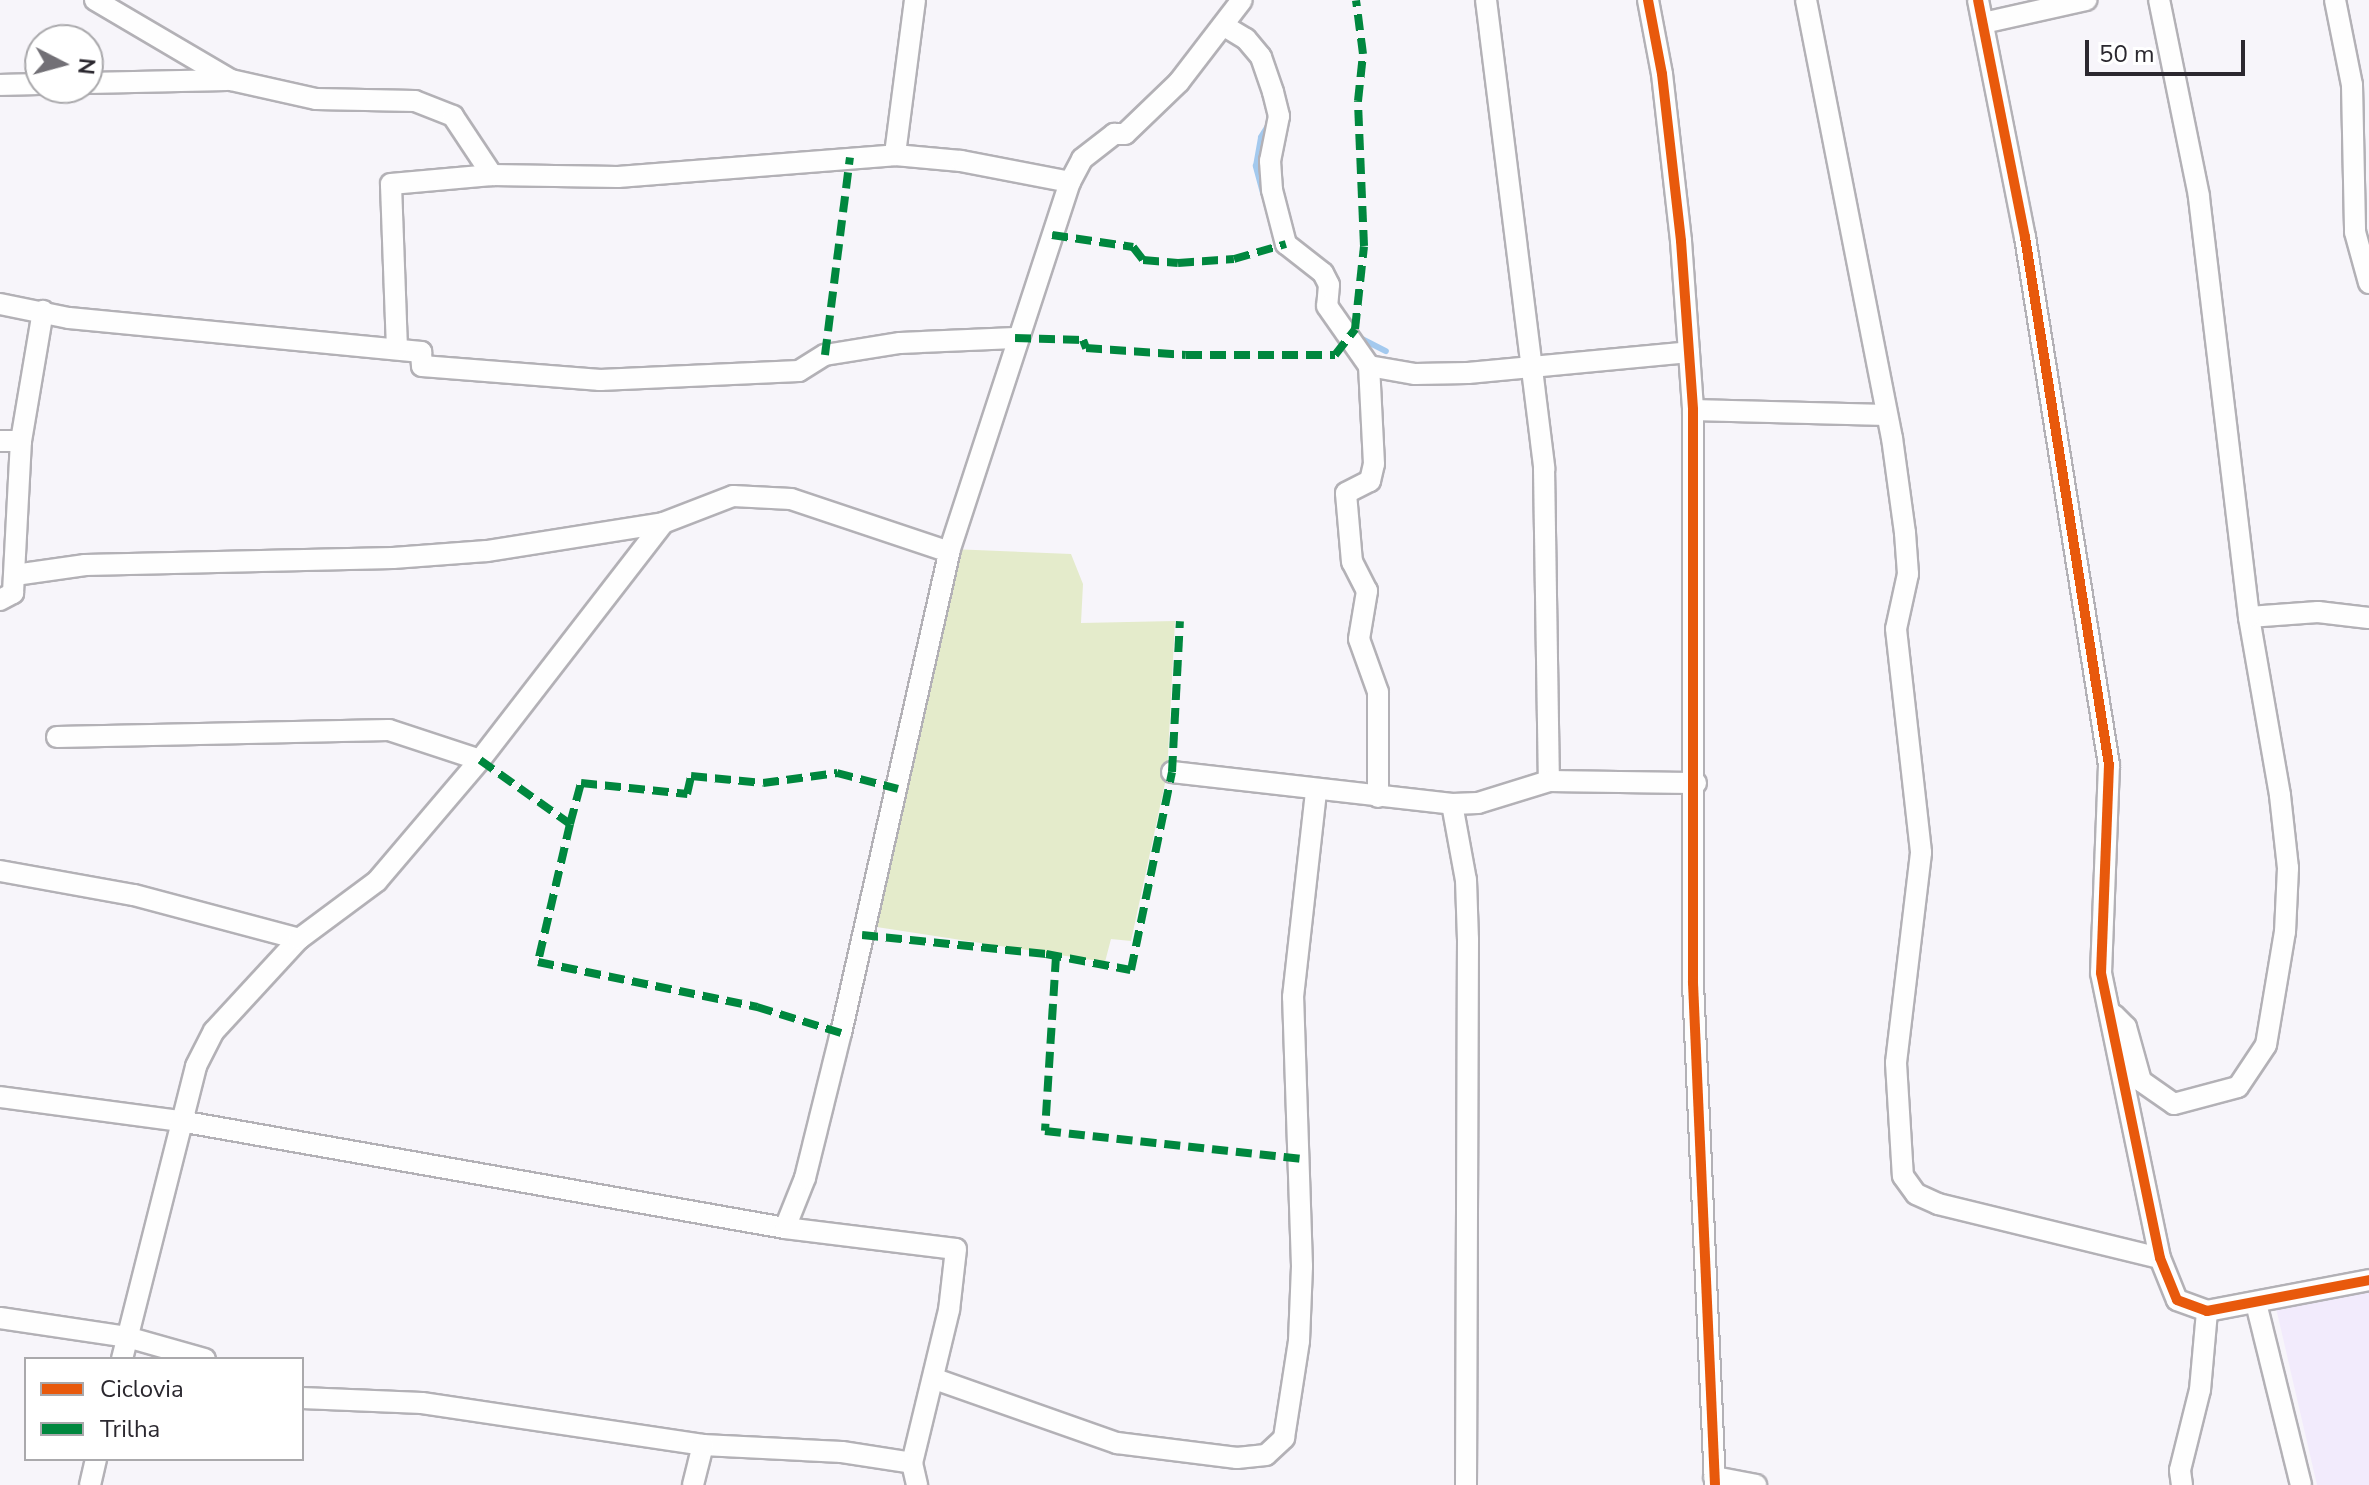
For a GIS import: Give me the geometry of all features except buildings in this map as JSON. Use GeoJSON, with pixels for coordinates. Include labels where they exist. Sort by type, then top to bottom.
{"type":"FeatureCollection","features":[{"type":"Feature","properties":{"kind":"street"},"geometry":{"type":"LineString","coordinates":[[95,0],[231,80]]}},
{"type":"Feature","properties":{"kind":"street"},"geometry":{"type":"LineString","coordinates":[[895,155],[915,0]]}},
{"type":"Feature","properties":{"kind":"street"},"geometry":{"type":"LineString","coordinates":[[785,1228],[805,1178],[841,1033],[949,552],[1015,338],[1070,182],[1082,159],[1114,134],[1125,134],[1226,27],[1242,0]]}},
{"type":"Feature","properties":{"kind":"street"},"geometry":{"type":"LineString","coordinates":[[1486,0],[1544,468],[1549,781]]}},
{"type":"Feature","properties":{"kind":"street"},"geometry":{"type":"LineString","coordinates":[[1648,0],[1662,74],[1693,410],[1696,783],[1693,983],[1714,1481],[1756,1485]]}},
{"type":"Feature","properties":{"kind":"street"},"geometry":{"type":"LineString","coordinates":[[1806,0],[1886,415],[1905,533],[1908,574],[1896,629],[1920,824],[1896,1063],[1903,1176],[1916,1194],[1938,1204],[2160,1258]]}},
{"type":"Feature","properties":{"kind":"street"},"geometry":{"type":"LineString","coordinates":[[1978,0],[2054,403],[2109,765],[2101,973],[2160,1258],[2177,1300],[2207,1311],[2369,1280]]}},
{"type":"Feature","properties":{"kind":"street"},"geometry":{"type":"LineString","coordinates":[[1983,23],[2086,0]]}},
{"type":"Feature","properties":{"kind":"street"},"geometry":{"type":"LineString","coordinates":[[2109,1010],[2126,1027],[2141,1081],[2174,1104],[2238,1087],[2266,1045],[2285,932],[2288,868],[2249,617],[2199,196],[2159,0]]}},
{"type":"Feature","properties":{"kind":"street"},"geometry":{"type":"LineString","coordinates":[[2335,0],[2352,85],[2355,232],[2369,283]]}},
{"type":"Feature","properties":{"kind":"street"},"geometry":{"type":"LineString","coordinates":[[1226,27],[1246,39],[1261,57],[1273,92],[1279,116],[1270,161],[1272,190],[1286,244],[1323,273],[1329,285],[1327,306],[1369,366],[1374,464],[1370,481],[1346,493],[1352,562],[1367,591],[1359,639],[1378,692],[1378,797]]}},
{"type":"Feature","properties":{"kind":"street"},"geometry":{"type":"LineString","coordinates":[[104,83],[231,80],[316,99],[415,101],[453,116],[492,175]]}},
{"type":"Feature","properties":{"kind":"street"},"geometry":{"type":"LineString","coordinates":[[0,85],[24,84]]}},
{"type":"Feature","properties":{"kind":"street"},"geometry":{"type":"LineString","coordinates":[[397,349],[391,184],[492,175],[618,177],[895,155],[961,161],[1070,182]]}},
{"type":"Feature","properties":{"kind":"street"},"geometry":{"type":"LineString","coordinates":[[0,304],[69,318],[421,352],[422,366],[600,380],[799,371],[825,355],[885,345],[1015,338]]}},
{"type":"Feature","properties":{"kind":"street"},"geometry":{"type":"LineString","coordinates":[[0,600],[13,593],[21,441],[43,311]]}},
{"type":"Feature","properties":{"kind":"street"},"geometry":{"type":"LineString","coordinates":[[1369,366],[1415,374],[1689,352]]}},
{"type":"Feature","properties":{"kind":"street"},"geometry":{"type":"LineString","coordinates":[[1693,410],[1886,415]]}},
{"type":"Feature","properties":{"kind":"street"},"geometry":{"type":"LineString","coordinates":[[0,441],[21,441]]}},
{"type":"Feature","properties":{"kind":"street"},"geometry":{"type":"LineString","coordinates":[[15,575],[85,565],[409,557],[663,523],[733,496],[791,499],[949,552]]}},
{"type":"Feature","properties":{"kind":"street"},"geometry":{"type":"LineString","coordinates":[[122,1357],[180,1121],[196,1066],[214,1031],[299,939],[377,881],[480,760],[663,523]]}},
{"type":"Feature","properties":{"kind":"street"},"geometry":{"type":"LineString","coordinates":[[2249,617],[2318,612],[2369,618]]}},
{"type":"Feature","properties":{"kind":"street"},"geometry":{"type":"LineString","coordinates":[[57,737],[389,730],[480,760]]}},
{"type":"Feature","properties":{"kind":"street"},"geometry":{"type":"LineString","coordinates":[[1172,772],[1316,791],[1452,804],[1478,803],[1549,781],[1696,783]]}},
{"type":"Feature","properties":{"kind":"street"},"geometry":{"type":"LineString","coordinates":[[935,1379],[1117,1443],[1237,1458],[1266,1455],[1284,1438],[1298,1356],[1302,1266],[1293,997],[1316,791]]}},
{"type":"Feature","properties":{"kind":"street"},"geometry":{"type":"LineString","coordinates":[[1452,804],[1466,880],[1468,939],[1466,1485]]}},
{"type":"Feature","properties":{"kind":"street"},"geometry":{"type":"LineString","coordinates":[[0,871],[134,895],[299,939]]}},
{"type":"Feature","properties":{"kind":"street"},"geometry":{"type":"LineString","coordinates":[[0,1097],[180,1121],[785,1228],[956,1249],[935,1379],[912,1463],[917,1485]]}},
{"type":"Feature","properties":{"kind":"street"},"geometry":{"type":"LineString","coordinates":[[2256,1303],[2301,1485]]}},
{"type":"Feature","properties":{"kind":"street"},"geometry":{"type":"LineString","coordinates":[[2182,1485],[2180,1470],[2200,1390],[2207,1311]]}},
{"type":"Feature","properties":{"kind":"street"},"geometry":{"type":"LineString","coordinates":[[0,1318],[127,1337],[198,1357]]}},
{"type":"Feature","properties":{"kind":"street"},"geometry":{"type":"LineString","coordinates":[[304,1398],[422,1403],[703,1445],[842,1452],[912,1463]]}},
{"type":"Feature","properties":{"kind":"street"},"geometry":{"type":"LineString","coordinates":[[693,1485],[703,1445]]}},
{"type":"Feature","properties":{"kind":"street"},"geometry":{"type":"LineString","coordinates":[[90,1485],[96,1461]]}},
{"type":"Feature","properties":{"kind":"shaded area"},"geometry":{"type":"Polygon","coordinates":[[[2369,1292],[2369,1485],[2317,1485],[2276,1308],[2369,1292]]]}},
{"type":"Feature","properties":{"kind":"green space"},"geometry":{"type":"Polygon","coordinates":[[[951,549],[1071,554],[1083,584],[1081,623],[1175,621],[1167,774],[1131,941],[1111,939],[1105,962],[870,926],[951,549]]]}},
{"type":"Feature","properties":{"kind":"waterway"},"geometry":{"type":"LineString","coordinates":[[1263,193],[1256,166],[1261,137],[1269,124]]}},
{"type":"Feature","properties":{"kind":"waterway"},"geometry":{"type":"LineString","coordinates":[[1360,338],[1386,351]]}},
{"type":"Feature","properties":{"kind":"marked path"},"geometry":{"type":"LineString","coordinates":[[1015,338],[1083,340],[1086,348],[1186,355],[1335,355],[1355,329],[1364,246],[1358,101],[1363,54],[1356,0]]}},
{"type":"Feature","properties":{"kind":"marked path"},"geometry":{"type":"LineString","coordinates":[[825,355],[850,158]]}},
{"type":"Feature","properties":{"kind":"marked path"},"geometry":{"type":"LineString","coordinates":[[1052,235],[1133,247],[1143,260],[1178,263],[1234,259],[1286,244]]}},
{"type":"Feature","properties":{"kind":"marked path"},"geometry":{"type":"LineString","coordinates":[[862,935],[1046,954],[1131,970],[1172,772],[1180,621]]}},
{"type":"Feature","properties":{"kind":"marked path"},"geometry":{"type":"LineString","coordinates":[[480,760],[570,824],[538,962],[757,1007],[841,1033]]}},
{"type":"Feature","properties":{"kind":"marked path"},"geometry":{"type":"LineString","coordinates":[[570,824],[581,783],[687,794],[691,776],[763,783],[837,773],[898,789]]}},
{"type":"Feature","properties":{"kind":"marked path"},"geometry":{"type":"LineString","coordinates":[[1056,956],[1045,1131],[1302,1159]]}},
{"type":"Feature","properties":{"kind":"cycle path"},"geometry":{"type":"LineString","coordinates":[[1648,0],[1662,74],[1681,241],[1693,410],[1693,983],[1715,1485]]}},
{"type":"Feature","properties":{"kind":"cycle path"},"geometry":{"type":"LineString","coordinates":[[1978,0],[2025,237],[2109,765],[2101,973],[2160,1258],[2177,1300],[2207,1311],[2369,1280]]}}]}
